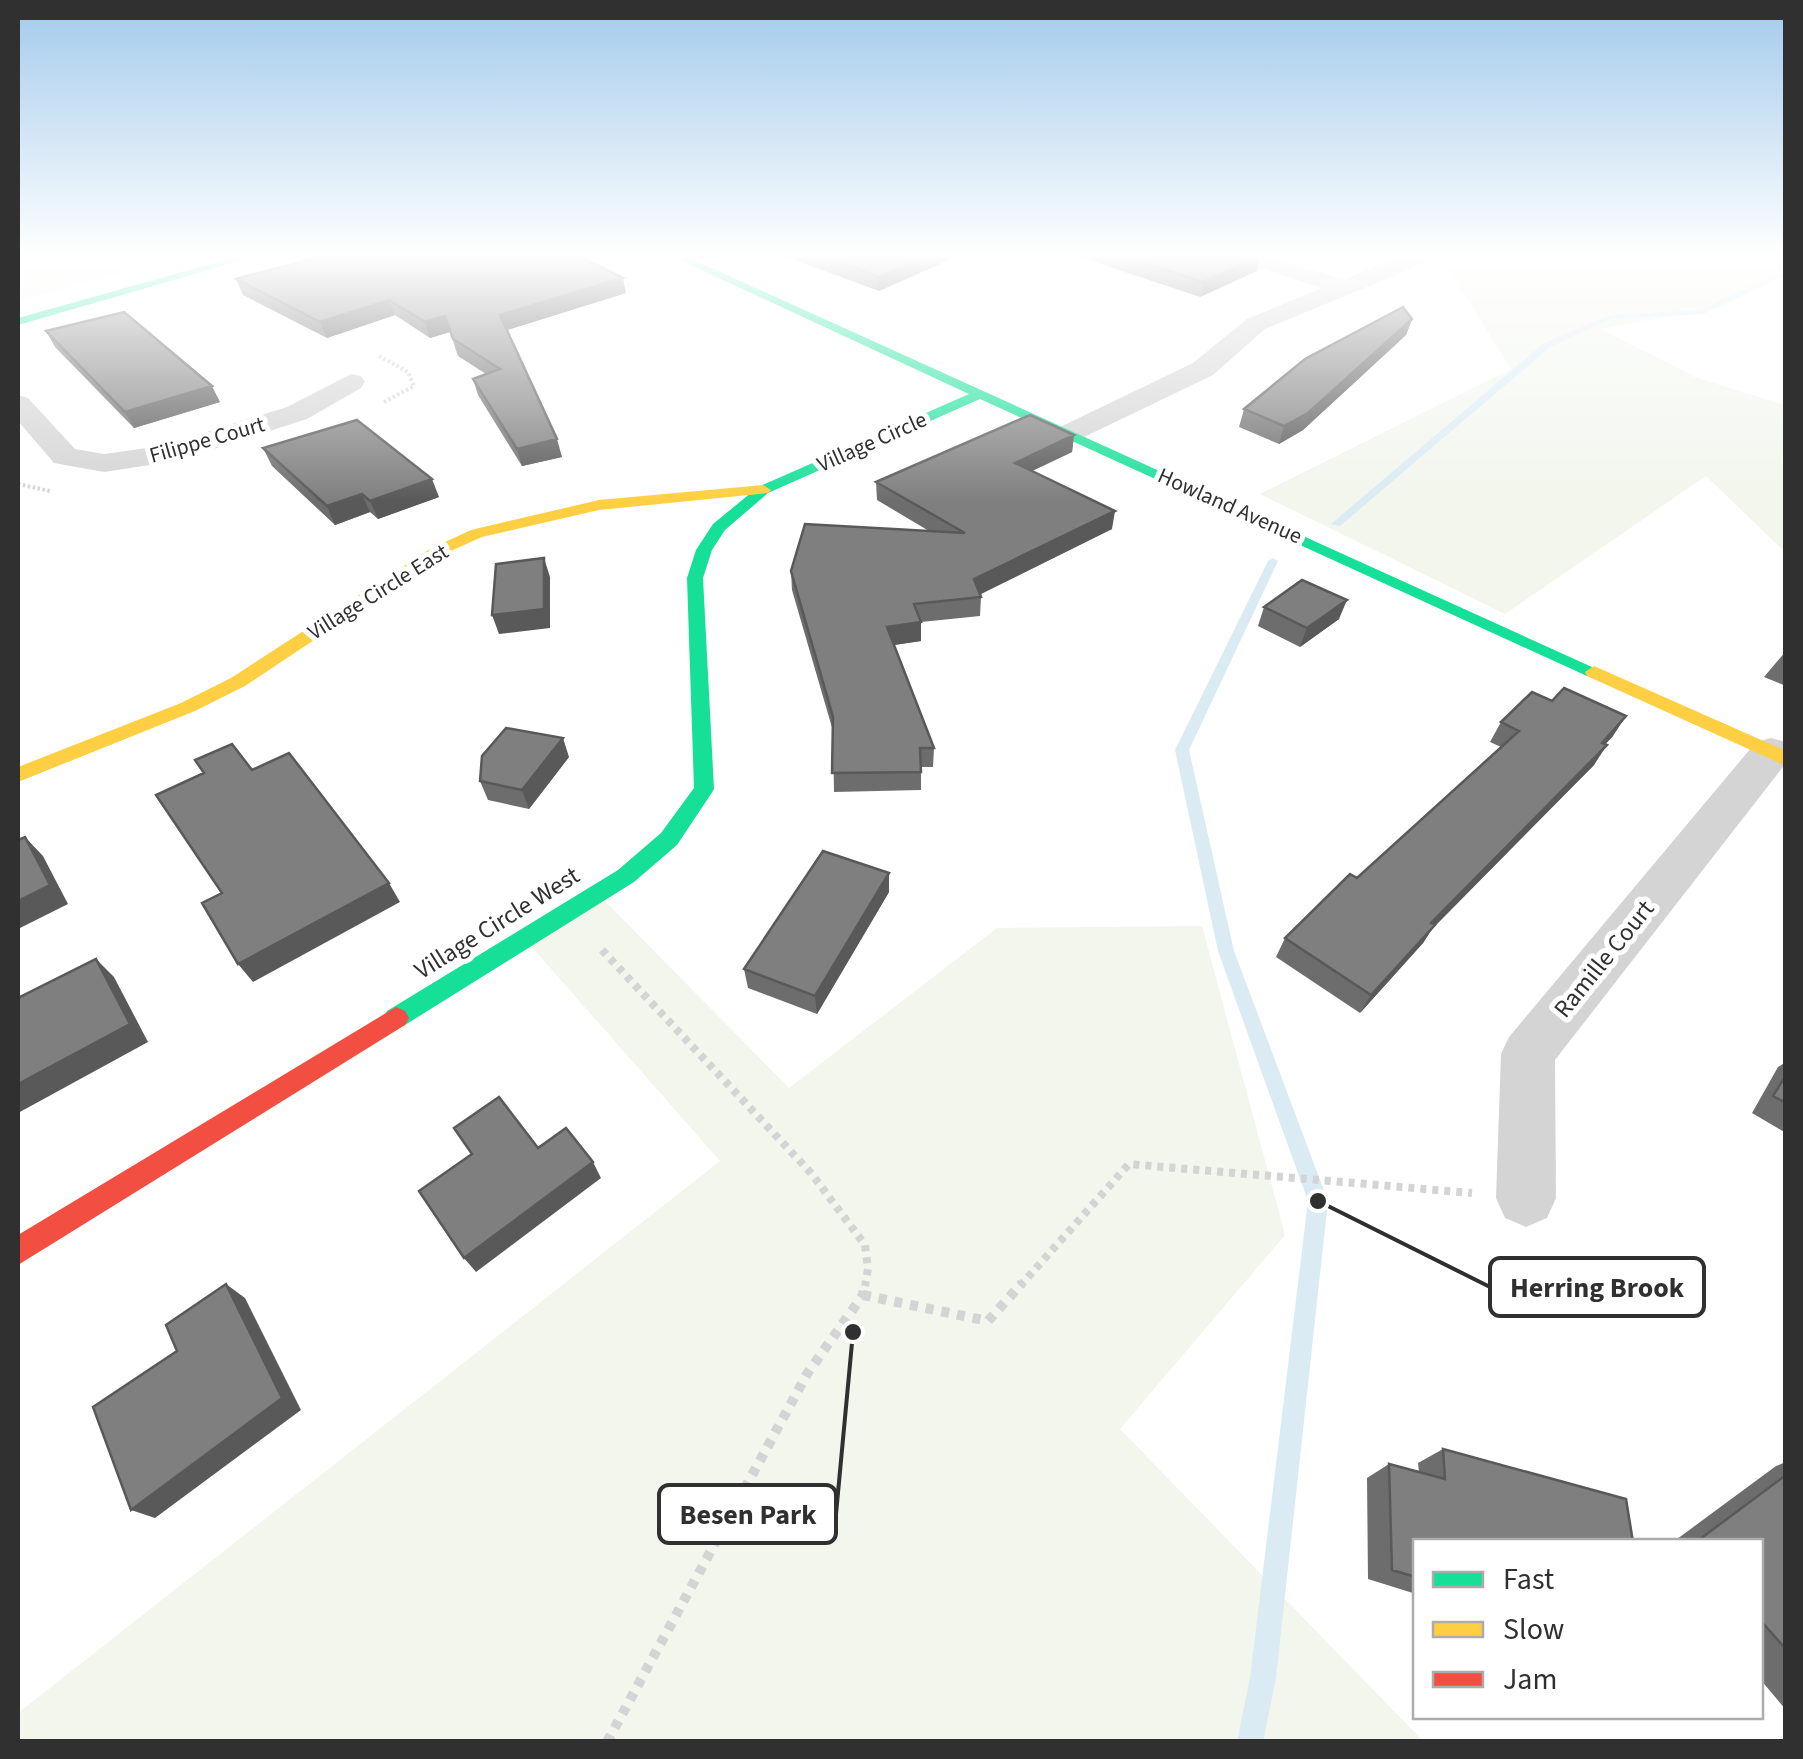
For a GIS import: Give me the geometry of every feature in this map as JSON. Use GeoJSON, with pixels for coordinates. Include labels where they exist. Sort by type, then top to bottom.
{"type":"FeatureCollection","features":[{"type":"Feature","properties":{"kind":"street","name":"Howland Avenue"},"geometry":{"type":"LineString","coordinates":[[857,337],[1778,755]]}},
{"type":"Feature","properties":{"kind":"street"},"geometry":{"type":"LineString","coordinates":[[1070,434],[1203,369],[1241,337]]}},
{"type":"Feature","properties":{"kind":"street","name":"Filippe Court"},"geometry":{"type":"LineString","coordinates":[[18,404],[66,457],[104,463],[165,455],[298,413],[352,382]]}},
{"type":"Feature","properties":{"kind":"street","name":"Village Circle"},"geometry":{"type":"LineString","coordinates":[[763,490],[982,393]]}},
{"type":"Feature","properties":{"kind":"street","name":"Village Circle East"},"geometry":{"type":"LineString","coordinates":[[18,776],[238,682],[436,552],[477,533],[599,505],[763,490]]}},
{"type":"Feature","properties":{"kind":"street","name":"Village Circle West"},"geometry":{"type":"LineString","coordinates":[[18,1251],[626,876],[669,839],[704,789],[695,578],[699,555],[712,532],[736,508],[763,490]]}},
{"type":"Feature","properties":{"kind":"street","name":"Ramille Court"},"geometry":{"type":"LineString","coordinates":[[1526,1198],[1528,1054],[1778,755]]}},
{"type":"Feature","properties":{"kind":"path"},"geometry":{"type":"LineString","coordinates":[[566,913],[811,1173],[865,1245],[868,1268],[862,1295],[807,1374],[607,1742]]}},
{"type":"Feature","properties":{"kind":"path"},"geometry":{"type":"LineString","coordinates":[[862,1295],[988,1321],[1130,1164],[1526,1198]]}},
{"type":"Feature","properties":{"kind":"shaded area"},"geometry":{"type":"Polygon","coordinates":[[[1491,337],[1616,337],[1697,378],[1785,405],[1785,552],[1706,476],[1505,614],[1260,494],[1511,369],[1491,337]]]}},
{"type":"Feature","properties":{"kind":"shaded area"},"geometry":{"type":"Polygon","coordinates":[[[597,893],[789,1088],[997,928],[1202,926],[1285,1235],[1120,1429],[1423,1741],[18,1742],[18,1713],[720,1161],[524,938],[597,893]]]}},
{"type":"Feature","properties":{"kind":"building"},"geometry":{"type":"Polygon","coordinates":[[[52,337],[154,337],[212,386],[125,412],[52,337]]]}},
{"type":"Feature","properties":{"kind":"building"},"geometry":{"type":"Polygon","coordinates":[[[510,337],[557,439],[517,449],[473,379],[500,369],[453,339],[510,337]]]}},
{"type":"Feature","properties":{"kind":"building"},"geometry":{"type":"Polygon","coordinates":[[[1346,337],[1392,337],[1308,413],[1284,426],[1244,409],[1305,359],[1346,337]]]}},
{"type":"Feature","properties":{"kind":"building"},"geometry":{"type":"Polygon","coordinates":[[[1030,415],[1074,435],[1015,463],[1115,511],[974,579],[981,597],[914,604],[921,622],[887,627],[934,748],[920,748],[921,772],[832,773],[833,717],[791,571],[805,524],[965,533],[876,482],[1030,415]]]}},
{"type":"Feature","properties":{"kind":"building"},"geometry":{"type":"Polygon","coordinates":[[[357,420],[432,479],[370,501],[362,494],[327,506],[263,448],[357,420]]]}},
{"type":"Feature","properties":{"kind":"building"},"geometry":{"type":"Polygon","coordinates":[[[544,558],[544,609],[492,615],[496,564],[544,558]]]}},
{"type":"Feature","properties":{"kind":"building"},"geometry":{"type":"Polygon","coordinates":[[[1302,580],[1347,600],[1307,628],[1264,607],[1302,580]]]}},
{"type":"Feature","properties":{"kind":"building"},"geometry":{"type":"Polygon","coordinates":[[[1564,688],[1626,716],[1602,743],[1607,745],[1431,923],[1435,925],[1371,995],[1285,938],[1350,874],[1357,878],[1519,731],[1501,722],[1532,692],[1552,701],[1564,688]]]}},
{"type":"Feature","properties":{"kind":"building"},"geometry":{"type":"Polygon","coordinates":[[[506,728],[563,738],[522,790],[480,781],[482,756],[506,728]]]}},
{"type":"Feature","properties":{"kind":"building"},"geometry":{"type":"Polygon","coordinates":[[[232,744],[252,770],[289,753],[389,883],[238,964],[202,903],[222,893],[156,795],[204,773],[195,760],[232,744]]]}},
{"type":"Feature","properties":{"kind":"building"},"geometry":{"type":"Polygon","coordinates":[[[25,837],[50,885],[18,901],[18,840],[25,837]]]}},
{"type":"Feature","properties":{"kind":"building"},"geometry":{"type":"Polygon","coordinates":[[[823,851],[889,873],[815,996],[744,969],[823,851]]]}},
{"type":"Feature","properties":{"kind":"building"},"geometry":{"type":"Polygon","coordinates":[[[96,959],[130,1024],[18,1084],[18,998],[96,959]]]}},
{"type":"Feature","properties":{"kind":"building"},"geometry":{"type":"Polygon","coordinates":[[[1786,1075],[1786,1103],[1773,1096],[1786,1075]]]}},
{"type":"Feature","properties":{"kind":"building"},"geometry":{"type":"Polygon","coordinates":[[[499,1097],[538,1148],[566,1128],[593,1162],[464,1258],[419,1191],[472,1154],[454,1128],[499,1097]]]}},
{"type":"Feature","properties":{"kind":"building"},"geometry":{"type":"Polygon","coordinates":[[[226,1284],[282,1398],[131,1510],[93,1407],[177,1351],[166,1325],[226,1284]]]}},
{"type":"Feature","properties":{"kind":"building"},"geometry":{"type":"Polygon","coordinates":[[[1443,1449],[1626,1499],[1633,1539],[1413,1539],[1413,1576],[1392,1570],[1389,1464],[1445,1479],[1443,1449]]]}},
{"type":"Feature","properties":{"kind":"building"},"geometry":{"type":"Polygon","coordinates":[[[1786,1475],[1786,1649],[1763,1623],[1763,1539],[1700,1539],[1786,1475]]]}},
{"type":"Feature","properties":{"kind":"waterway"},"geometry":{"type":"LineString","coordinates":[[1336,524],[1547,345],[1565,337]]}},
{"type":"Feature","properties":{"kind":"waterway"},"geometry":{"type":"LineString","coordinates":[[1250,1742],[1263,1678],[1318,1201],[1226,951],[1182,750],[1273,561]]}},
{"type":"Feature","properties":{"kind":"traffic: fast"},"geometry":{"type":"LineString","coordinates":[[855,337],[1594,672]]}},
{"type":"Feature","properties":{"kind":"traffic: fast"},"geometry":{"type":"LineString","coordinates":[[396,1018],[626,876],[669,839],[704,789],[695,578],[704,550],[719,527],[763,490],[982,393]]}},
{"type":"Feature","properties":{"kind":"traffic: slow"},"geometry":{"type":"LineString","coordinates":[[18,775],[188,707],[238,682],[436,552],[477,533],[599,505],[763,490]]}},
{"type":"Feature","properties":{"kind":"traffic: slow"},"geometry":{"type":"LineString","coordinates":[[1594,672],[1786,759]]}},
{"type":"Feature","properties":{"kind":"traffic: jam"},"geometry":{"type":"LineString","coordinates":[[18,1251],[396,1018]]}},
{"type":"Feature","properties":{"kind":"place","name":"Herring Brook"},"geometry":{"type":"Point","coordinates":[1318,1201]}},
{"type":"Feature","properties":{"kind":"place","name":"Besen Park"},"geometry":{"type":"Point","coordinates":[853,1332]}}]}
